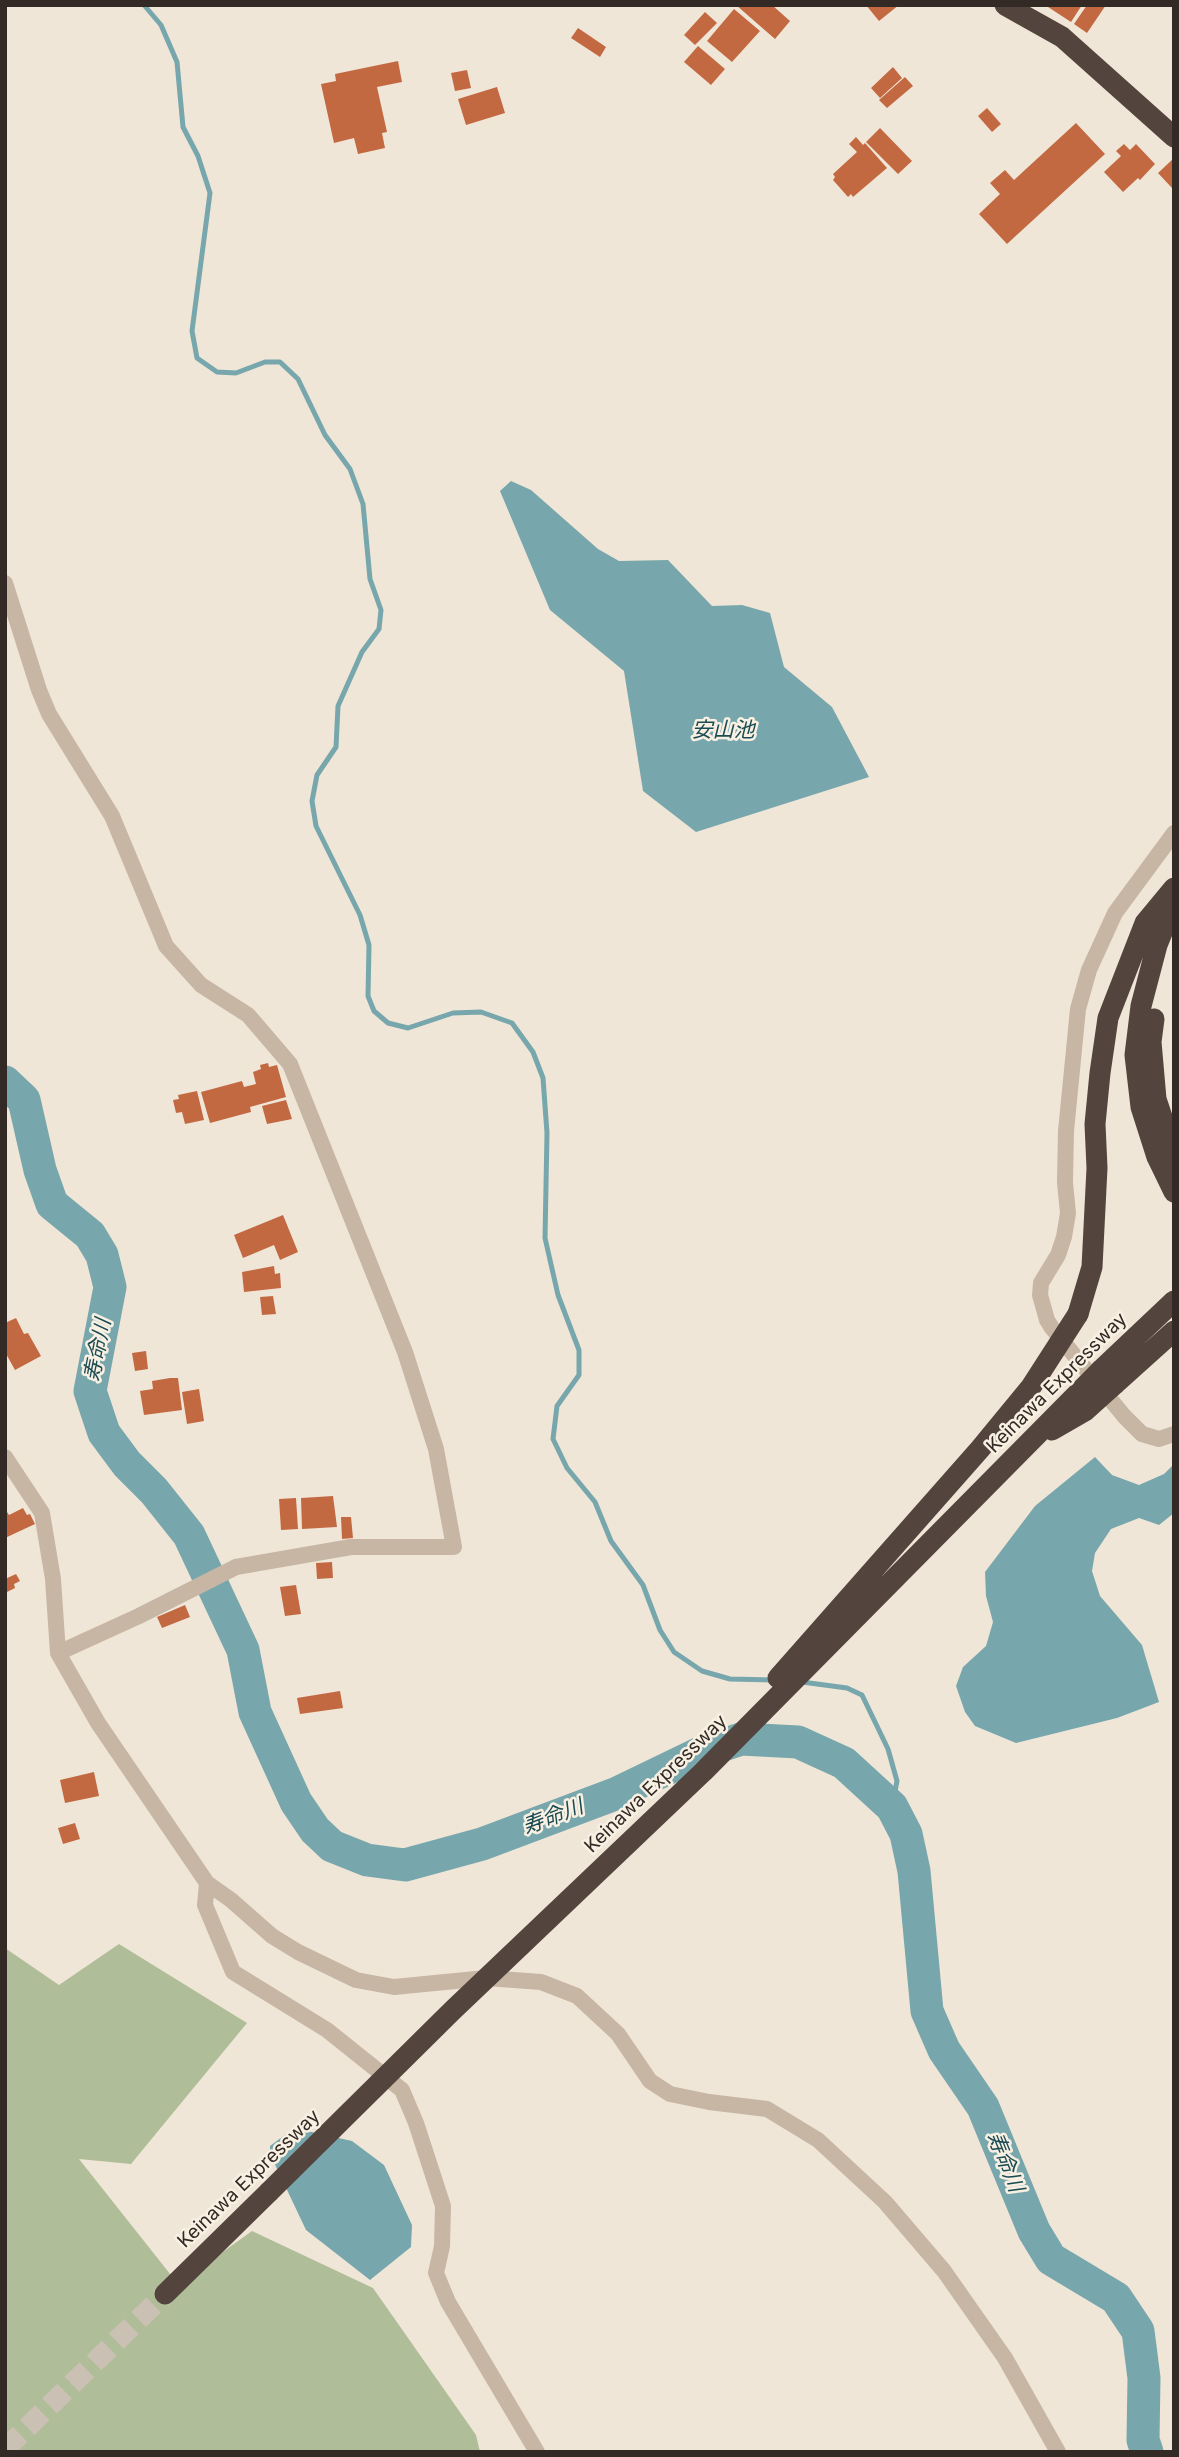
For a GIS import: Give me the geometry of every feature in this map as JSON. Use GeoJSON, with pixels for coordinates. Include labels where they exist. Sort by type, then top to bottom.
{"type":"FeatureCollection","features":[{"type":"Feature","properties":{"kind":"highway"},"geometry":{"type":"LineString","coordinates":[[1004,5],[1062,37],[1174,137]]}},
{"type":"Feature","properties":{"kind":"highway"},"geometry":{"type":"LineString","coordinates":[[703,1772],[755,1704],[1023,1397],[1078,1314],[1092,1267],[1097,1168],[1095,1124],[1108,1018],[1145,923],[1174,888]]}},
{"type":"Feature","properties":{"kind":"highway"},"geometry":{"type":"LineString","coordinates":[[1174,903],[1157,945],[1141,1006],[1136,1055],[1141,1107],[1157,1157],[1174,1192]]}},
{"type":"Feature","properties":{"kind":"highway"},"geometry":{"type":"LineString","coordinates":[[1174,939],[1157,986],[1151,1042],[1156,1099],[1174,1153]]}},
{"type":"Feature","properties":{"kind":"highway","name":"Keinawa Expressway"},"geometry":{"type":"LineString","coordinates":[[165,2294],[444,2020],[703,1772],[1026,1445],[1108,1377],[1174,1301]]}},
{"type":"Feature","properties":{"kind":"highway"},"geometry":{"type":"LineString","coordinates":[[1108,1377],[1174,1331]]}},
{"type":"Feature","properties":{"kind":"street"},"geometry":{"type":"LineString","coordinates":[[5,583],[38,690],[49,714],[112,816],[166,946],[201,985],[248,1015],[290,1065],[405,1352],[436,1449],[454,1547],[351,1547],[236,1567],[58,1653]]}},
{"type":"Feature","properties":{"kind":"street"},"geometry":{"type":"LineString","coordinates":[[1174,833],[1115,913],[1089,970],[1077,1009],[1066,1131],[1065,1183],[1068,1213],[1061,1246],[1041,1283],[1047,1320],[1124,1416],[1142,1434],[1158,1439],[1174,1434]]}},
{"type":"Feature","properties":{"kind":"street"},"geometry":{"type":"LineString","coordinates":[[5,1457],[42,1513],[53,1579],[58,1653],[98,1723],[207,1883],[272,1936],[298,1952],[356,1980],[394,1987],[486,1978],[541,1982],[577,1996],[618,2034],[650,2081],[670,2094],[767,2109],[818,2140],[885,2202],[944,2271],[1005,2358],[1058,2452]]}},
{"type":"Feature","properties":{"kind":"street"},"geometry":{"type":"LineString","coordinates":[[207,1883],[205,1905],[233,1972],[327,2030],[402,2090],[416,2123],[443,2206],[442,2246],[436,2273],[448,2302],[537,2452]]}},
{"type":"Feature","properties":{"kind":"green space"},"geometry":{"type":"Polygon","coordinates":[[[119,1944],[247,2023],[131,2164],[79,2159],[178,2284],[252,2231],[373,2288],[476,2435],[480,2452],[5,2452],[5,1948],[59,1985],[119,1944]]]}},
{"type":"Feature","properties":{"kind":"water","name":"安山池"},"geometry":{"type":"Polygon","coordinates":[[[511,481],[531,490],[598,549],[619,561],[668,560],[712,606],[742,605],[770,613],[784,667],[832,707],[869,777],[696,832],[643,791],[624,671],[550,610],[500,491],[511,481]]]}},
{"type":"Feature","properties":{"kind":"water"},"geometry":{"type":"Polygon","coordinates":[[[1095,1457],[1112,1475],[1139,1485],[1164,1474],[1174,1464],[1174,1513],[1159,1525],[1139,1518],[1111,1529],[1095,1553],[1092,1571],[1100,1596],[1142,1645],[1159,1702],[1117,1718],[1016,1743],[975,1726],[965,1712],[956,1686],[963,1667],[986,1646],[993,1622],[986,1596],[985,1572],[1035,1506],[1095,1457]]]}},
{"type":"Feature","properties":{"kind":"water"},"geometry":{"type":"Polygon","coordinates":[[[294,2128],[352,2141],[384,2165],[412,2225],[411,2247],[370,2280],[306,2230],[270,2154],[270,2146],[294,2128]]]}},
{"type":"Feature","properties":{"kind":"building"},"geometry":{"type":"Polygon","coordinates":[[[736,5],[772,5],[790,21],[775,39],[736,5]]]}},
{"type":"Feature","properties":{"kind":"building"},"geometry":{"type":"Polygon","coordinates":[[[866,5],[899,5],[879,21],[866,5]]]}},
{"type":"Feature","properties":{"kind":"building"},"geometry":{"type":"Polygon","coordinates":[[[1082,5],[1071,22],[1048,7],[1082,5]]]}},
{"type":"Feature","properties":{"kind":"building"},"geometry":{"type":"Polygon","coordinates":[[[1087,5],[1106,5],[1087,33],[1074,24],[1087,5]]]}},
{"type":"Feature","properties":{"kind":"building"},"geometry":{"type":"Polygon","coordinates":[[[734,9],[760,31],[732,62],[707,41],[734,9]]]}},
{"type":"Feature","properties":{"kind":"building"},"geometry":{"type":"Polygon","coordinates":[[[705,12],[717,23],[695,45],[684,35],[705,12]]]}},
{"type":"Feature","properties":{"kind":"building"},"geometry":{"type":"Polygon","coordinates":[[[578,28],[606,47],[600,57],[571,38],[578,28]]]}},
{"type":"Feature","properties":{"kind":"building"},"geometry":{"type":"Polygon","coordinates":[[[698,46],[725,69],[711,85],[684,62],[698,46]]]}},
{"type":"Feature","properties":{"kind":"building"},"geometry":{"type":"Polygon","coordinates":[[[398,61],[402,82],[377,87],[387,132],[382,133],[385,148],[358,154],[354,138],[334,143],[321,84],[336,81],[335,74],[398,61]]]}},
{"type":"Feature","properties":{"kind":"building"},"geometry":{"type":"Polygon","coordinates":[[[893,67],[902,78],[880,98],[871,88],[893,67]]]}},
{"type":"Feature","properties":{"kind":"building"},"geometry":{"type":"Polygon","coordinates":[[[467,70],[471,88],[455,91],[451,73],[467,70]]]}},
{"type":"Feature","properties":{"kind":"building"},"geometry":{"type":"Polygon","coordinates":[[[905,77],[913,86],[887,108],[879,100],[905,77]]]}},
{"type":"Feature","properties":{"kind":"building"},"geometry":{"type":"Polygon","coordinates":[[[497,87],[505,113],[466,125],[458,99],[497,87]]]}},
{"type":"Feature","properties":{"kind":"building"},"geometry":{"type":"Polygon","coordinates":[[[987,108],[1001,124],[992,132],[978,116],[987,108]]]}},
{"type":"Feature","properties":{"kind":"building"},"geometry":{"type":"Polygon","coordinates":[[[1076,123],[1105,154],[1007,244],[979,214],[1000,194],[990,183],[1005,170],[1014,180],[1076,123]]]}},
{"type":"Feature","properties":{"kind":"building"},"geometry":{"type":"Polygon","coordinates":[[[880,128],[912,161],[898,174],[866,142],[880,128]]]}},
{"type":"Feature","properties":{"kind":"building"},"geometry":{"type":"Polygon","coordinates":[[[856,137],[863,145],[865,143],[887,168],[853,197],[851,194],[848,197],[833,180],[833,174],[857,152],[849,144],[856,137]]]}},
{"type":"Feature","properties":{"kind":"building"},"geometry":{"type":"Polygon","coordinates":[[[1124,144],[1130,150],[1136,144],[1155,164],[1140,180],[1138,178],[1123,192],[1104,172],[1121,156],[1116,151],[1124,144]]]}},
{"type":"Feature","properties":{"kind":"building"},"geometry":{"type":"Polygon","coordinates":[[[1174,158],[1174,186],[1172,188],[1158,173],[1174,158]]]}},
{"type":"Feature","properties":{"kind":"building"},"geometry":{"type":"Polygon","coordinates":[[[268,1063],[269,1067],[277,1065],[286,1097],[250,1107],[251,1112],[210,1123],[201,1092],[242,1081],[244,1087],[256,1084],[253,1072],[261,1069],[260,1065],[268,1063]]]}},
{"type":"Feature","properties":{"kind":"building"},"geometry":{"type":"Polygon","coordinates":[[[197,1091],[204,1120],[185,1124],[182,1112],[176,1113],[173,1100],[179,1099],[178,1095],[197,1091]]]}},
{"type":"Feature","properties":{"kind":"building"},"geometry":{"type":"Polygon","coordinates":[[[286,1100],[292,1119],[267,1124],[262,1106],[286,1100]]]}},
{"type":"Feature","properties":{"kind":"building"},"geometry":{"type":"Polygon","coordinates":[[[283,1215],[298,1252],[280,1260],[274,1245],[243,1258],[234,1235],[283,1215]]]}},
{"type":"Feature","properties":{"kind":"building"},"geometry":{"type":"Polygon","coordinates":[[[274,1266],[275,1274],[280,1273],[281,1288],[244,1292],[242,1272],[274,1266]]]}},
{"type":"Feature","properties":{"kind":"building"},"geometry":{"type":"Polygon","coordinates":[[[273,1296],[276,1314],[262,1315],[260,1297],[273,1296]]]}},
{"type":"Feature","properties":{"kind":"building"},"geometry":{"type":"Polygon","coordinates":[[[16,1318],[24,1334],[28,1333],[41,1356],[15,1370],[5,1352],[5,1323],[16,1318]]]}},
{"type":"Feature","properties":{"kind":"building"},"geometry":{"type":"Polygon","coordinates":[[[146,1351],[148,1369],[135,1371],[132,1353],[146,1351]]]}},
{"type":"Feature","properties":{"kind":"building"},"geometry":{"type":"Polygon","coordinates":[[[178,1378],[182,1410],[144,1415],[140,1391],[153,1389],[152,1381],[178,1378]]]}},
{"type":"Feature","properties":{"kind":"building"},"geometry":{"type":"Polygon","coordinates":[[[199,1389],[204,1421],[187,1424],[182,1392],[199,1389]]]}},
{"type":"Feature","properties":{"kind":"building"},"geometry":{"type":"Polygon","coordinates":[[[333,1496],[337,1527],[302,1529],[301,1498],[333,1496]]]}},
{"type":"Feature","properties":{"kind":"building"},"geometry":{"type":"Polygon","coordinates":[[[296,1498],[298,1529],[281,1530],[279,1499],[296,1498]]]}},
{"type":"Feature","properties":{"kind":"building"},"geometry":{"type":"Polygon","coordinates":[[[23,1508],[35,1524],[5,1538],[5,1509],[9,1515],[23,1508]]]}},
{"type":"Feature","properties":{"kind":"building"},"geometry":{"type":"Polygon","coordinates":[[[341,1517],[351,1517],[353,1538],[342,1539],[341,1517]]]}},
{"type":"Feature","properties":{"kind":"building"},"geometry":{"type":"Polygon","coordinates":[[[332,1562],[333,1578],[317,1579],[316,1563],[332,1562]]]}},
{"type":"Feature","properties":{"kind":"building"},"geometry":{"type":"Polygon","coordinates":[[[16,1574],[20,1581],[14,1584],[15,1588],[5,1593],[5,1579],[16,1574]]]}},
{"type":"Feature","properties":{"kind":"building"},"geometry":{"type":"Polygon","coordinates":[[[296,1585],[301,1614],[285,1616],[280,1587],[296,1585]]]}},
{"type":"Feature","properties":{"kind":"building"},"geometry":{"type":"Polygon","coordinates":[[[185,1605],[190,1617],[162,1628],[157,1617],[185,1605]]]}},
{"type":"Feature","properties":{"kind":"building"},"geometry":{"type":"Polygon","coordinates":[[[340,1691],[343,1708],[300,1714],[297,1698],[340,1691]]]}},
{"type":"Feature","properties":{"kind":"building"},"geometry":{"type":"Polygon","coordinates":[[[94,1772],[99,1796],[65,1803],[60,1780],[94,1772]]]}},
{"type":"Feature","properties":{"kind":"building"},"geometry":{"type":"Polygon","coordinates":[[[75,1823],[80,1839],[63,1844],[58,1828],[75,1823]]]}},
{"type":"Feature","properties":{"kind":"waterway"},"geometry":{"type":"LineString","coordinates":[[144,5],[161,25],[177,62],[183,127],[198,156],[210,193],[192,331],[197,358],[217,372],[236,373],[265,362],[280,362],[298,379],[325,435],[350,469],[363,504],[370,579],[381,610],[379,629],[362,652],[338,706],[336,747],[317,775],[312,801],[316,826],[360,915],[369,945],[368,996],[374,1011],[388,1023],[408,1028],[453,1013],[481,1012],[512,1023],[533,1052],[543,1078],[547,1133],[545,1238],[558,1295],[579,1350],[579,1375],[557,1406],[553,1439],[567,1468],[595,1502],[611,1541],[643,1585],[660,1630],[674,1652],[702,1671],[730,1679],[774,1680]]}},
{"type":"Feature","properties":{"kind":"waterway","name":"寿命川"},"geometry":{"type":"LineString","coordinates":[[5,1082],[24,1100],[40,1170],[52,1204],[90,1235],[102,1255],[110,1287],[90,1391],[104,1433],[127,1464],[154,1491],[189,1535],[243,1650],[255,1712],[296,1802],[315,1830],[332,1846],[367,1860],[405,1865],[482,1844],[615,1794],[702,1752],[741,1739],[798,1742],[844,1763],[892,1807],[906,1834],[914,1871],[927,2011],[944,2050],[983,2107],[1034,2231],[1051,2259],[1116,2298],[1138,2331],[1144,2378],[1143,2440],[1147,2452]]}},
{"type":"Feature","properties":{"kind":"waterway"},"geometry":{"type":"LineString","coordinates":[[802,1682],[847,1688],[862,1695],[888,1749],[897,1781],[892,1807]]}},
{"type":"Feature","properties":{"kind":"tunnel"},"geometry":{"type":"LineString","coordinates":[[5,2449],[165,2294]]}}]}
